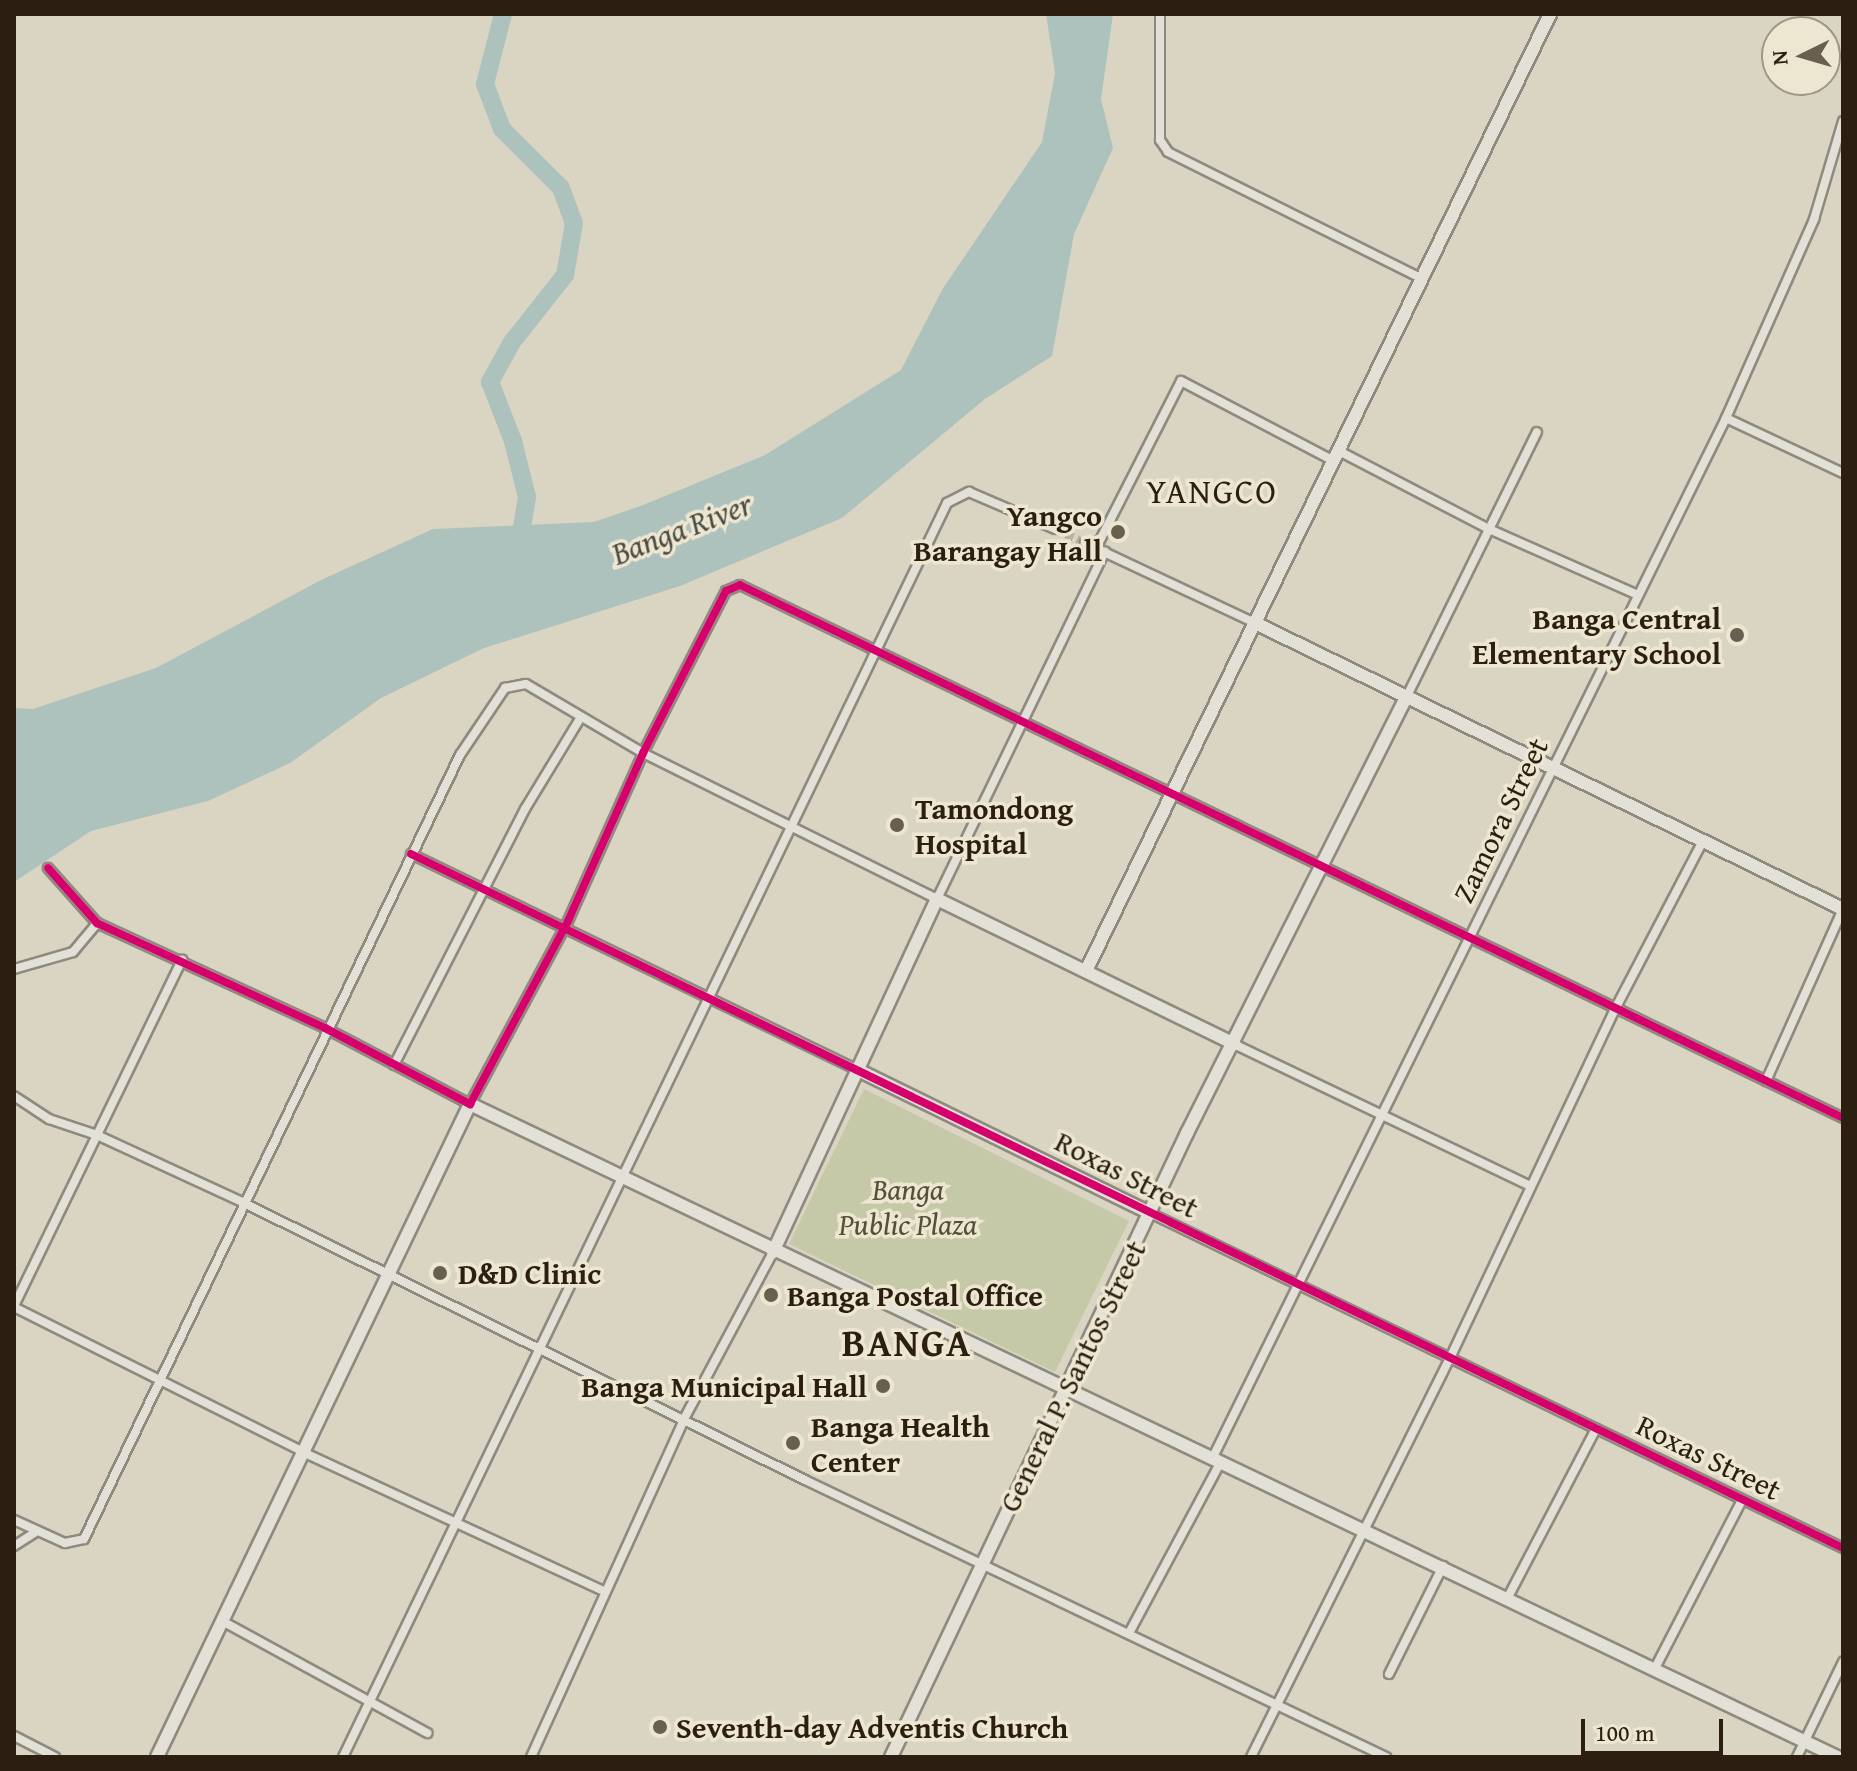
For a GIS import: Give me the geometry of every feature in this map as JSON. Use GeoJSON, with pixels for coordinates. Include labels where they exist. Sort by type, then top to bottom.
{"type":"FeatureCollection","features":[{"type":"Feature","properties":{"kind":"main road"},"geometry":{"type":"LineString","coordinates":[[1086,971],[1419,277],[1550,14]]}},
{"type":"Feature","properties":{"kind":"main road"},"geometry":{"type":"LineString","coordinates":[[1255,623],[1843,909]]}},
{"type":"Feature","properties":{"kind":"main road","name":"General P. Santos Street"},"geometry":{"type":"LineString","coordinates":[[891,1757],[1150,1213],[1323,871],[1407,696]]}},
{"type":"Feature","properties":{"kind":"main road"},"geometry":{"type":"LineString","coordinates":[[773,1252],[937,899],[1234,1044]]}},
{"type":"Feature","properties":{"kind":"main road","name":"Roxas Street"},"geometry":{"type":"LineString","coordinates":[[858,1070],[1150,1213]]}},
{"type":"Feature","properties":{"kind":"main road"},"geometry":{"type":"LineString","coordinates":[[157,1757],[391,1276],[470,1104],[625,1174],[773,1252],[1066,1386],[1216,1461],[1443,1566],[1837,1757]]}},
{"type":"Feature","properties":{"kind":"street"},"geometry":{"type":"LineString","coordinates":[[1160,14],[1160,140],[1168,152],[1419,277]]}},
{"type":"Feature","properties":{"kind":"street","name":"Zamora Street"},"geometry":{"type":"LineString","coordinates":[[1129,1633],[1726,418],[1814,219],[1843,121]]}},
{"type":"Feature","properties":{"kind":"street"},"geometry":{"type":"LineString","coordinates":[[14,1520],[72,1544],[84,1539],[246,1204],[325,1028],[460,755],[510,684],[526,684],[643,753],[937,899],[1181,381],[1489,529],[1638,595]]}},
{"type":"Feature","properties":{"kind":"street"},"geometry":{"type":"LineString","coordinates":[[1726,418],[1843,473]]}},
{"type":"Feature","properties":{"kind":"street"},"geometry":{"type":"LineString","coordinates":[[1407,696],[1537,432]]}},
{"type":"Feature","properties":{"kind":"street"},"geometry":{"type":"LineString","coordinates":[[343,1757],[951,497],[978,494],[1055,529]]}},
{"type":"Feature","properties":{"kind":"street"},"geometry":{"type":"LineString","coordinates":[[1085,543],[1255,623]]}},
{"type":"Feature","properties":{"kind":"street"},"geometry":{"type":"LineString","coordinates":[[48,868],[97,923],[325,1028],[470,1104],[562,929],[643,753],[731,586],[753,588],[1323,871],[1843,1118]]}},
{"type":"Feature","properties":{"kind":"street"},"geometry":{"type":"LineString","coordinates":[[394,1065],[483,888],[581,717]]}},
{"type":"Feature","properties":{"kind":"street"},"geometry":{"type":"LineString","coordinates":[[1251,1757],[1451,1356],[1614,1011],[1702,843]]}},
{"type":"Feature","properties":{"kind":"street","name":"Roxas Street"},"geometry":{"type":"LineString","coordinates":[[411,854],[858,1070]]}},
{"type":"Feature","properties":{"kind":"street"},"geometry":{"type":"LineString","coordinates":[[1766,1081],[1843,909]]}},
{"type":"Feature","properties":{"kind":"street"},"geometry":{"type":"LineString","coordinates":[[14,969],[73,952],[97,923]]}},
{"type":"Feature","properties":{"kind":"street"},"geometry":{"type":"LineString","coordinates":[[182,960],[14,1307],[305,1453],[602,1590]]}},
{"type":"Feature","properties":{"kind":"street"},"geometry":{"type":"LineString","coordinates":[[1234,1044],[1386,1113],[1531,1186]]}},
{"type":"Feature","properties":{"kind":"street"},"geometry":{"type":"LineString","coordinates":[[14,1096],[49,1119],[97,1135],[246,1204],[538,1350],[1386,1757]]}},
{"type":"Feature","properties":{"kind":"street","name":"Roxas Street"},"geometry":{"type":"LineString","coordinates":[[1150,1213],[1843,1548]]}},
{"type":"Feature","properties":{"kind":"street"},"geometry":{"type":"LineString","coordinates":[[531,1757],[602,1590],[684,1419],[773,1252]]}},
{"type":"Feature","properties":{"kind":"street"},"geometry":{"type":"LineString","coordinates":[[1508,1597],[1596,1429]]}},
{"type":"Feature","properties":{"kind":"street"},"geometry":{"type":"LineString","coordinates":[[1655,1668],[1742,1500]]}},
{"type":"Feature","properties":{"kind":"street"},"geometry":{"type":"LineString","coordinates":[[14,1546],[37,1531]]}},
{"type":"Feature","properties":{"kind":"street"},"geometry":{"type":"LineString","coordinates":[[1389,1674],[1443,1566]]}},
{"type":"Feature","properties":{"kind":"street"},"geometry":{"type":"LineString","coordinates":[[222,1621],[369,1698],[427,1733]]}},
{"type":"Feature","properties":{"kind":"street"},"geometry":{"type":"LineString","coordinates":[[1797,1757],[1843,1662]]}},
{"type":"Feature","properties":{"kind":"street"},"geometry":{"type":"LineString","coordinates":[[14,1736],[55,1757]]}},
{"type":"Feature","properties":{"kind":"green space","name":"Banga Public Plaza"},"geometry":{"type":"Polygon","coordinates":[[[864,1089],[1129,1221],[1055,1372],[789,1244],[864,1089]]]}},
{"type":"Feature","properties":{"kind":"water","name":"Banga River"},"geometry":{"type":"Polygon","coordinates":[[[1046,14],[1113,14],[1101,99],[1113,148],[1074,234],[1052,356],[985,399],[842,518],[680,586],[484,648],[381,698],[290,763],[208,801],[91,831],[14,882],[14,708],[33,709],[156,668],[321,580],[433,529],[594,522],[643,505],[765,455],[901,370],[942,290],[1042,142],[1055,73],[1046,14]]]}},
{"type":"Feature","properties":{"kind":"waterway"},"geometry":{"type":"LineString","coordinates":[[503,14],[485,84],[502,129],[561,188],[574,223],[565,275],[512,342],[490,382],[513,441],[527,497],[518,552]]}},
{"type":"Feature","properties":{"kind":"tunnel"},"geometry":{"type":"LineString","coordinates":[[1055,529],[1085,543]]}},
{"type":"Feature","properties":{"kind":"cycle path"},"geometry":{"type":"LineString","coordinates":[[48,868],[97,923],[325,1028],[470,1104],[568,921],[643,753],[726,591],[740,585],[1843,1118]]}},
{"type":"Feature","properties":{"kind":"cycle path"},"geometry":{"type":"LineString","coordinates":[[411,854],[1843,1548]]}},
{"type":"Feature","properties":{"kind":"place","name":"Yangco Barangay Hall"},"geometry":{"type":"Point","coordinates":[1118,532]}},
{"type":"Feature","properties":{"kind":"place","name":"Banga Central Elementary School"},"geometry":{"type":"Point","coordinates":[1737,635]}},
{"type":"Feature","properties":{"kind":"place","name":"Tamondong Hospital"},"geometry":{"type":"Point","coordinates":[897,825]}},
{"type":"Feature","properties":{"kind":"place","name":"D&D Clinic"},"geometry":{"type":"Point","coordinates":[440,1273]}},
{"type":"Feature","properties":{"kind":"place","name":"Banga Postal Office"},"geometry":{"type":"Point","coordinates":[771,1295]}},
{"type":"Feature","properties":{"kind":"place","name":"Banga Municipal Hall"},"geometry":{"type":"Point","coordinates":[883,1386]}},
{"type":"Feature","properties":{"kind":"place","name":"Banga Health Center"},"geometry":{"type":"Point","coordinates":[793,1443]}},
{"type":"Feature","properties":{"kind":"place","name":"Seventh-day Adventis Church"},"geometry":{"type":"Point","coordinates":[660,1727]}},
{"type":"Feature","properties":{"kind":"district","name":"YANGCO"},"geometry":{"type":"Point","coordinates":[1212,491]}},
{"type":"Feature","properties":{"kind":"district","name":"BANGA"},"geometry":{"type":"Point","coordinates":[907,1343]}}]}
